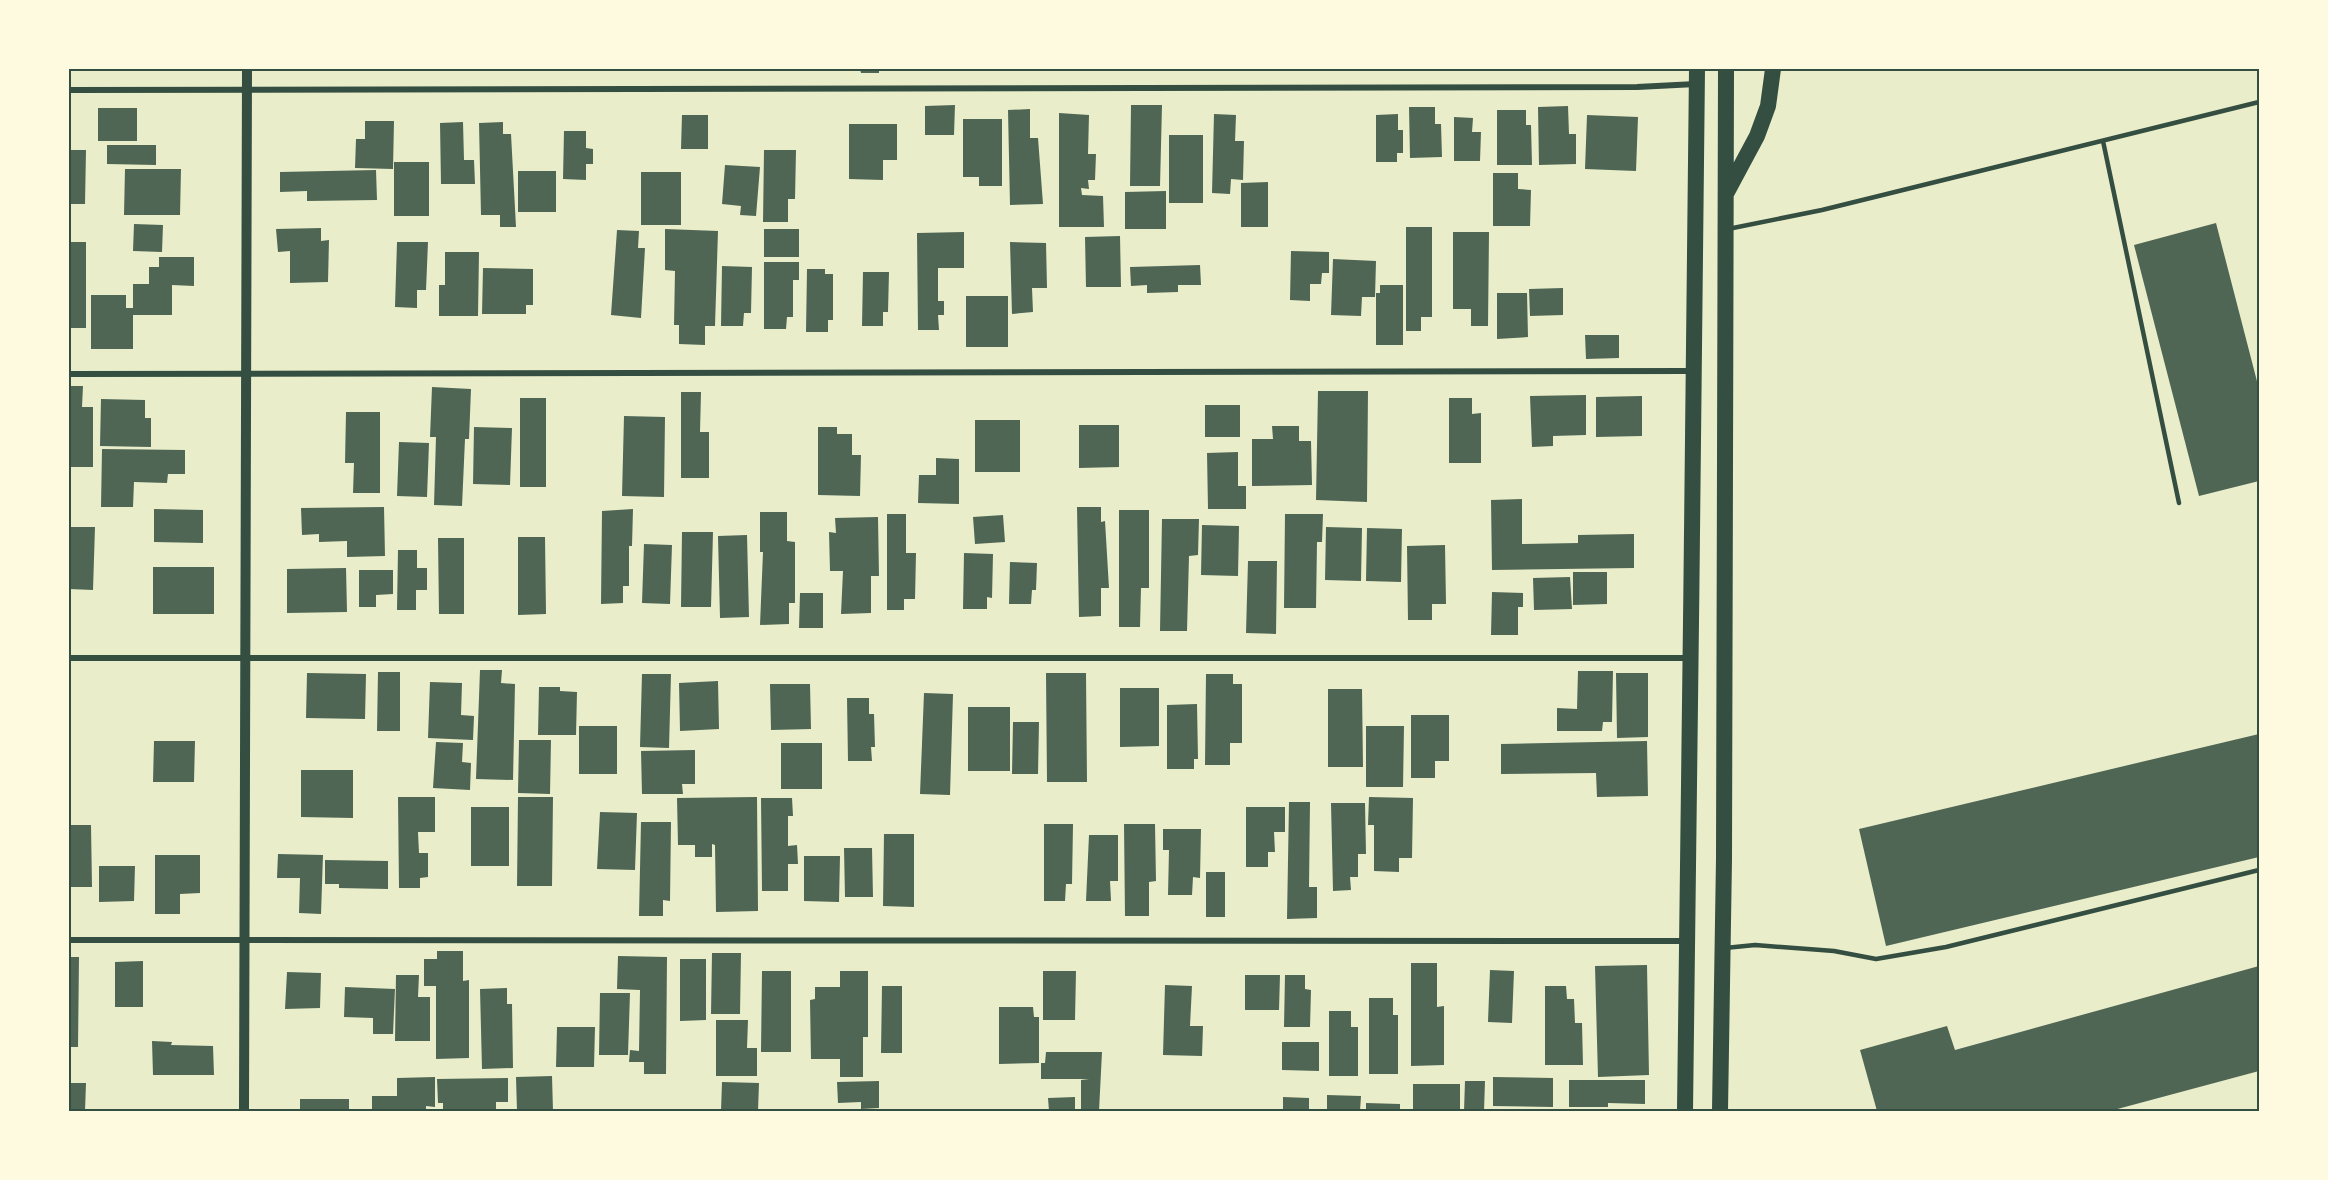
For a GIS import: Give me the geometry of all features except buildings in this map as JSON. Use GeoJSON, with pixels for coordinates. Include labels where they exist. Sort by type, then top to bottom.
{"type":"FeatureCollection","features":[{"type":"Feature","properties":{"kind":"highway"},"geometry":{"type":"LineString","coordinates":[[1685,1111],[1691,371],[1696,77],[1688,69]]}},
{"type":"Feature","properties":{"kind":"highway"},"geometry":{"type":"LineString","coordinates":[[1725,195],[1757,136],[1768,106],[1773,69]]}},
{"type":"Feature","properties":{"kind":"highway"},"geometry":{"type":"LineString","coordinates":[[1720,1111],[1726,77]]}},
{"type":"Feature","properties":{"kind":"street"},"geometry":{"type":"LineString","coordinates":[[244,1111],[247,69]]}},
{"type":"Feature","properties":{"kind":"street"},"geometry":{"type":"LineString","coordinates":[[69,90],[1637,87],[1696,77]]}},
{"type":"Feature","properties":{"kind":"street"},"geometry":{"type":"LineString","coordinates":[[69,374],[1665,369],[1691,371]]}},
{"type":"Feature","properties":{"kind":"street"},"geometry":{"type":"LineString","coordinates":[[69,658],[1690,658]]}},
{"type":"Feature","properties":{"kind":"street"},"geometry":{"type":"LineString","coordinates":[[69,940],[1688,941]]}},
{"type":"Feature","properties":{"kind":"lane"},"geometry":{"type":"LineString","coordinates":[[1725,230],[1822,210],[2259,102]]}},
{"type":"Feature","properties":{"kind":"lane"},"geometry":{"type":"LineString","coordinates":[[2103,141],[2179,503]]}},
{"type":"Feature","properties":{"kind":"lane"},"geometry":{"type":"LineString","coordinates":[[1722,948],[1755,945],[1834,951],[1876,959],[1946,947],[2259,870]]}}]}
